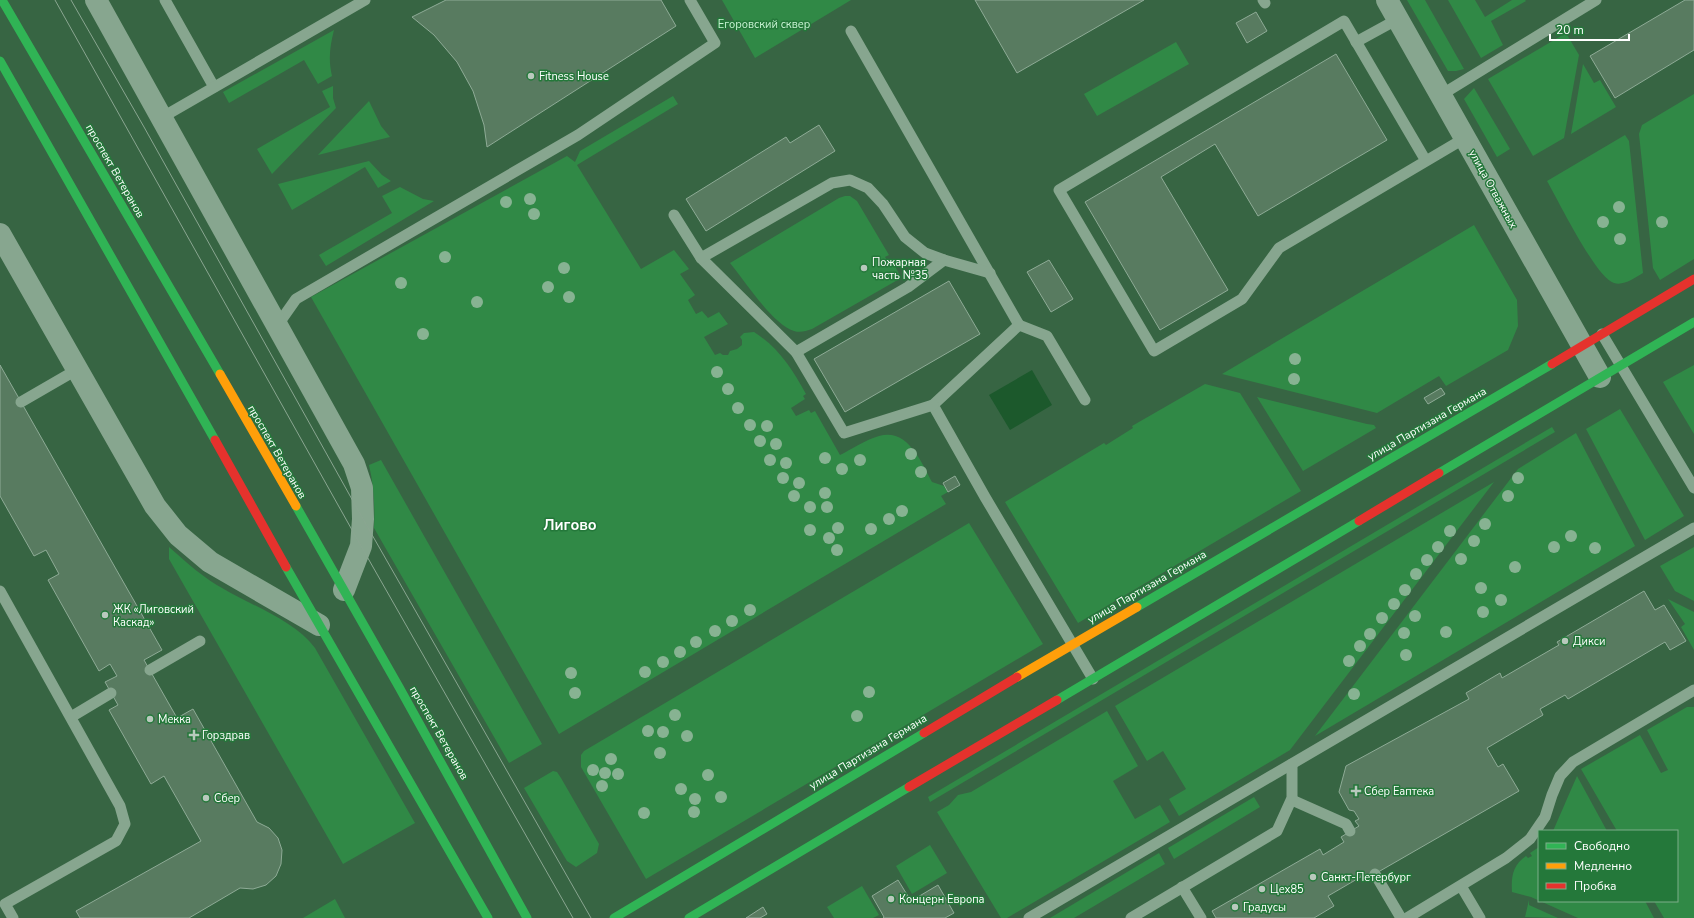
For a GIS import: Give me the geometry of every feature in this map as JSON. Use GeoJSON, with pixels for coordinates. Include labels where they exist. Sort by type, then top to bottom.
{"type":"FeatureCollection","features":[{"type":"Feature","properties":{"kind":"main road","name":"проспект Ветеранов"},"geometry":{"type":"LineString","coordinates":[[2,0],[344,590],[466,806],[527,918]]}},
{"type":"Feature","properties":{"kind":"main road"},"geometry":{"type":"LineString","coordinates":[[0,61],[319,625],[488,918]]}},
{"type":"Feature","properties":{"kind":"main road","name":"улица Партизана Германа"},"geometry":{"type":"LineString","coordinates":[[614,918],[1073,644],[1583,346],[1694,279]]}},
{"type":"Feature","properties":{"kind":"main road"},"geometry":{"type":"LineString","coordinates":[[689,918],[1694,322]]}},
{"type":"Feature","properties":{"kind":"street"},"geometry":{"type":"LineString","coordinates":[[96,0],[354,464],[362,488],[363,519],[361,546],[344,590]]}},
{"type":"Feature","properties":{"kind":"street","name":"улица Отважных"},"geometry":{"type":"LineString","coordinates":[[1392,9],[1600,377]]}},
{"type":"Feature","properties":{"kind":"street"},"geometry":{"type":"LineString","coordinates":[[0,234],[155,506],[178,536],[210,562],[319,625]]}},
{"type":"Feature","properties":{"kind":"lane"},"geometry":{"type":"LineString","coordinates":[[165,0],[214,87]]}},
{"type":"Feature","properties":{"kind":"lane"},"geometry":{"type":"LineString","coordinates":[[161,118],[365,0]]}},
{"type":"Feature","properties":{"kind":"lane"},"geometry":{"type":"LineString","coordinates":[[277,326],[296,299],[578,135],[714,43],[690,0]]}},
{"type":"Feature","properties":{"kind":"lane"},"geometry":{"type":"LineString","coordinates":[[1441,95],[1596,0]]}},
{"type":"Feature","properties":{"kind":"lane"},"geometry":{"type":"LineString","coordinates":[[1356,42],[1392,9]]}},
{"type":"Feature","properties":{"kind":"lane"},"geometry":{"type":"LineString","coordinates":[[1426,161],[1344,21],[1059,190],[1154,351],[1242,299],[1279,248],[1465,138]]}},
{"type":"Feature","properties":{"kind":"lane"},"geometry":{"type":"LineString","coordinates":[[851,31],[1019,325],[1047,336],[1085,400]]}},
{"type":"Feature","properties":{"kind":"lane"},"geometry":{"type":"LineString","coordinates":[[701,258],[832,183],[850,180],[868,188],[883,204],[905,237],[924,253],[990,273]]}},
{"type":"Feature","properties":{"kind":"lane"},"geometry":{"type":"LineString","coordinates":[[674,215],[701,258],[796,352],[844,433],[933,405],[1019,325]]}},
{"type":"Feature","properties":{"kind":"lane"},"geometry":{"type":"LineString","coordinates":[[796,352],[908,287],[944,260]]}},
{"type":"Feature","properties":{"kind":"lane"},"geometry":{"type":"LineString","coordinates":[[1602,334],[1694,488]]}},
{"type":"Feature","properties":{"kind":"lane"},"geometry":{"type":"LineString","coordinates":[[21,402],[78,369]]}},
{"type":"Feature","properties":{"kind":"lane"},"geometry":{"type":"LineString","coordinates":[[933,405],[985,497],[1093,679]]}},
{"type":"Feature","properties":{"kind":"lane"},"geometry":{"type":"LineString","coordinates":[[1029,918],[1694,528]]}},
{"type":"Feature","properties":{"kind":"lane"},"geometry":{"type":"LineString","coordinates":[[0,591],[120,806],[125,824],[116,841],[2,902],[13,918]]}},
{"type":"Feature","properties":{"kind":"lane"},"geometry":{"type":"LineString","coordinates":[[150,670],[200,641]]}},
{"type":"Feature","properties":{"kind":"lane"},"geometry":{"type":"LineString","coordinates":[[1407,918],[1515,853],[1530,839],[1545,817],[1560,776],[1573,762],[1694,690]]}},
{"type":"Feature","properties":{"kind":"lane"},"geometry":{"type":"LineString","coordinates":[[71,717],[111,693]]}},
{"type":"Feature","properties":{"kind":"lane"},"geometry":{"type":"LineString","coordinates":[[1131,918],[1277,831],[1292,800],[1292,764]]}},
{"type":"Feature","properties":{"kind":"lane"},"geometry":{"type":"LineString","coordinates":[[1292,800],[1346,824],[1350,832]]}},
{"type":"Feature","properties":{"kind":"lane"},"geometry":{"type":"LineString","coordinates":[[1375,874],[1401,918]]}},
{"type":"Feature","properties":{"kind":"lane"},"geometry":{"type":"LineString","coordinates":[[1461,886],[1480,918]]}},
{"type":"Feature","properties":{"kind":"lane"},"geometry":{"type":"LineString","coordinates":[[1182,887],[1201,918]]}},
{"type":"Feature","properties":{"kind":"green space","name":"Егоровский сквер"},"geometry":{"type":"Polygon","coordinates":[[[722,0],[851,0],[755,58],[722,0]]]}},
{"type":"Feature","properties":{"kind":"green space"},"geometry":{"type":"Polygon","coordinates":[[[1407,0],[1425,0],[1464,69],[1448,71],[1407,0]]]}},
{"type":"Feature","properties":{"kind":"green space"},"geometry":{"type":"Polygon","coordinates":[[[1448,0],[1475,0],[1485,17],[1512,0],[1526,1],[1491,21],[1503,45],[1481,58],[1448,0]]]}},
{"type":"Feature","properties":{"kind":"green space"},"geometry":{"type":"Polygon","coordinates":[[[334,30],[330,53],[332,76],[318,84],[304,60],[229,103],[223,92],[334,30]]]}},
{"type":"Feature","properties":{"kind":"green space"},"geometry":{"type":"Polygon","coordinates":[[[1566,33],[1579,55],[1564,138],[1533,156],[1488,79],[1566,33]]]}},
{"type":"Feature","properties":{"kind":"green space"},"geometry":{"type":"Polygon","coordinates":[[[1176,42],[1189,64],[1097,116],[1084,94],[1176,42]]]}},
{"type":"Feature","properties":{"kind":"green space"},"geometry":{"type":"Polygon","coordinates":[[[1583,64],[1594,83],[1600,80],[1616,107],[1571,134],[1583,64]]]}},
{"type":"Feature","properties":{"kind":"green space"},"geometry":{"type":"Polygon","coordinates":[[[333,86],[333,98],[336,108],[272,174],[257,149],[330,107],[322,91],[333,86]]]}},
{"type":"Feature","properties":{"kind":"green space"},"geometry":{"type":"Polygon","coordinates":[[[1474,88],[1510,149],[1497,157],[1464,99],[1474,88]]]}},
{"type":"Feature","properties":{"kind":"green space"},"geometry":{"type":"Polygon","coordinates":[[[1694,94],[1694,259],[1660,280],[1653,268],[1639,134],[1642,125],[1694,94]]]}},
{"type":"Feature","properties":{"kind":"green space"},"geometry":{"type":"Polygon","coordinates":[[[673,96],[678,104],[577,165],[641,269],[674,250],[689,269],[680,274],[695,295],[688,300],[696,314],[702,311],[708,318],[719,312],[728,324],[704,337],[715,355],[720,353],[723,355],[728,355],[730,351],[737,349],[742,345],[742,340],[740,337],[744,333],[754,332],[778,352],[806,394],[803,396],[805,399],[791,408],[796,416],[809,410],[811,413],[815,411],[840,455],[879,436],[889,435],[898,437],[912,448],[932,482],[944,486],[948,492],[941,496],[946,504],[559,734],[311,297],[567,156],[575,162],[580,151],[673,96]]]}},
{"type":"Feature","properties":{"kind":"green space"},"geometry":{"type":"Polygon","coordinates":[[[369,101],[381,126],[390,137],[318,155],[369,101]]]}},
{"type":"Feature","properties":{"kind":"green space"},"geometry":{"type":"Polygon","coordinates":[[[1625,135],[1629,141],[1643,273],[1629,281],[1618,284],[1606,278],[1597,268],[1547,181],[1625,135]]]}},
{"type":"Feature","properties":{"kind":"green space"},"geometry":{"type":"Polygon","coordinates":[[[369,161],[382,175],[391,181],[378,188],[365,167],[292,210],[278,184],[369,161]]]}},
{"type":"Feature","properties":{"kind":"green space"},"geometry":{"type":"Polygon","coordinates":[[[400,187],[423,199],[434,201],[326,266],[319,255],[392,213],[382,196],[400,187]]]}},
{"type":"Feature","properties":{"kind":"green space"},"geometry":{"type":"Polygon","coordinates":[[[850,196],[857,201],[889,255],[885,257],[888,262],[892,260],[901,278],[812,329],[796,332],[786,327],[768,311],[730,263],[839,198],[850,196]]]}},
{"type":"Feature","properties":{"kind":"green space"},"geometry":{"type":"Polygon","coordinates":[[[1474,225],[1517,300],[1518,326],[1508,350],[1446,386],[1439,376],[1377,413],[1222,374],[1474,225]]]}},
{"type":"Feature","properties":{"kind":"green space"},"geometry":{"type":"Polygon","coordinates":[[[1694,365],[1694,434],[1663,382],[1694,365]]]}},
{"type":"Feature","properties":{"kind":"green space"},"geometry":{"type":"Polygon","coordinates":[[[1205,384],[1240,393],[1301,491],[1078,623],[1005,502],[1104,443],[1106,445],[1133,428],[1132,426],[1205,384]]]}},
{"type":"Feature","properties":{"kind":"green space"},"geometry":{"type":"Polygon","coordinates":[[[1257,397],[1374,425],[1376,428],[1303,471],[1257,397]]]}},
{"type":"Feature","properties":{"kind":"green space"},"geometry":{"type":"Polygon","coordinates":[[[1620,409],[1684,516],[1645,540],[1586,429],[1620,409]]]}},
{"type":"Feature","properties":{"kind":"green space"},"geometry":{"type":"Polygon","coordinates":[[[1552,427],[1555,432],[930,802],[928,797],[1552,427]]]}},
{"type":"Feature","properties":{"kind":"green space"},"geometry":{"type":"Polygon","coordinates":[[[1576,433],[1635,546],[1315,736],[1518,469],[1576,433]]]}},
{"type":"Feature","properties":{"kind":"green space"},"geometry":{"type":"Polygon","coordinates":[[[381,460],[542,744],[509,763],[374,528],[374,496],[369,465],[381,460]]]}},
{"type":"Feature","properties":{"kind":"green space"},"geometry":{"type":"Polygon","coordinates":[[[1494,482],[1290,750],[1179,816],[1169,799],[1186,789],[1163,751],[1147,761],[1115,706],[1494,482]]]}},
{"type":"Feature","properties":{"kind":"green space"},"geometry":{"type":"Polygon","coordinates":[[[969,523],[1043,644],[646,879],[581,767],[581,755],[584,751],[969,523]]]}},
{"type":"Feature","properties":{"kind":"green space"},"geometry":{"type":"Polygon","coordinates":[[[169,547],[218,586],[278,618],[305,637],[315,648],[415,823],[343,864],[169,559],[169,547]]]}},
{"type":"Feature","properties":{"kind":"green space"},"geometry":{"type":"Polygon","coordinates":[[[1694,547],[1694,601],[1675,591],[1660,566],[1694,547]]]}},
{"type":"Feature","properties":{"kind":"green space"},"geometry":{"type":"Polygon","coordinates":[[[1668,599],[1694,612],[1694,650],[1681,627],[1685,624],[1668,599]]]}},
{"type":"Feature","properties":{"kind":"green space"},"geometry":{"type":"Polygon","coordinates":[[[1687,707],[1694,707],[1694,918],[1664,918],[1655,902],[1678,902],[1678,830],[1616,830],[1581,769],[1640,735],[1661,773],[1668,770],[1647,730],[1687,707]]]}},
{"type":"Feature","properties":{"kind":"green space"},"geometry":{"type":"Polygon","coordinates":[[[1107,711],[1138,766],[1113,781],[1135,819],[1160,805],[1170,822],[1007,918],[1001,918],[937,812],[949,805],[958,795],[971,792],[1107,711]]]}},
{"type":"Feature","properties":{"kind":"green space"},"geometry":{"type":"Polygon","coordinates":[[[553,771],[557,772],[561,778],[599,844],[597,853],[576,867],[567,861],[524,788],[553,771]]]}},
{"type":"Feature","properties":{"kind":"green space"},"geometry":{"type":"Polygon","coordinates":[[[1577,776],[1606,830],[1553,830],[1577,776]]]}},
{"type":"Feature","properties":{"kind":"green space"},"geometry":{"type":"Polygon","coordinates":[[[1254,797],[1260,807],[1174,859],[1168,848],[1254,797]]]}},
{"type":"Feature","properties":{"kind":"green space"},"geometry":{"type":"Polygon","coordinates":[[[930,845],[947,873],[912,894],[896,866],[930,845]]]}},
{"type":"Feature","properties":{"kind":"green space"},"geometry":{"type":"Polygon","coordinates":[[[1538,848],[1538,900],[1512,892],[1514,871],[1522,859],[1526,856],[1528,858],[1532,856],[1530,853],[1538,848]]]}},
{"type":"Feature","properties":{"kind":"green space"},"geometry":{"type":"Polygon","coordinates":[[[1159,853],[1165,864],[1074,918],[1050,918],[1159,853]]]}},
{"type":"Feature","properties":{"kind":"green space"},"geometry":{"type":"Polygon","coordinates":[[[862,886],[879,915],[873,918],[834,918],[827,907],[862,886]]]}},
{"type":"Feature","properties":{"kind":"green space"},"geometry":{"type":"Polygon","coordinates":[[[335,899],[345,918],[303,918],[335,899]]]}},
{"type":"Feature","properties":{"kind":"green space"},"geometry":{"type":"Polygon","coordinates":[[[1529,900],[1529,905],[1558,918],[1525,917],[1529,900]]]}},
{"type":"Feature","properties":{"kind":"green space"},"geometry":{"type":"Polygon","coordinates":[[[1542,902],[1646,902],[1654,918],[1578,918],[1542,902]]]}},
{"type":"Feature","properties":{"kind":"shaded area"},"geometry":{"type":"Polygon","coordinates":[[[1032,370],[1052,405],[1010,430],[989,395],[1032,370]]]}},
{"type":"Feature","properties":{"kind":"building","name":"Fitness House"},"geometry":{"type":"Polygon","coordinates":[[[446,0],[661,0],[676,26],[487,147],[484,125],[473,91],[457,62],[434,35],[412,17],[446,0]]]}},
{"type":"Feature","properties":{"kind":"building"},"geometry":{"type":"Polygon","coordinates":[[[975,0],[1144,0],[1017,73],[975,0]]]}},
{"type":"Feature","properties":{"kind":"building"},"geometry":{"type":"Polygon","coordinates":[[[1685,0],[1694,0],[1694,50],[1615,98],[1590,56],[1685,0]]]}},
{"type":"Feature","properties":{"kind":"building"},"geometry":{"type":"Polygon","coordinates":[[[1256,12],[1267,31],[1247,43],[1236,23],[1256,12]]]}},
{"type":"Feature","properties":{"kind":"building"},"geometry":{"type":"Polygon","coordinates":[[[1336,54],[1387,140],[1258,216],[1215,144],[1161,177],[1228,290],[1160,330],[1085,202],[1336,54]]]}},
{"type":"Feature","properties":{"kind":"building"},"geometry":{"type":"Polygon","coordinates":[[[819,125],[835,151],[706,231],[686,199],[786,137],[790,143],[819,125]]]}},
{"type":"Feature","properties":{"kind":"building"},"geometry":{"type":"Polygon","coordinates":[[[1049,260],[1073,299],[1051,312],[1027,272],[1049,260]]]}},
{"type":"Feature","properties":{"kind":"building"},"geometry":{"type":"Polygon","coordinates":[[[949,281],[980,334],[845,412],[814,359],[949,281]]]}},
{"type":"Feature","properties":{"kind":"building","name":"ЖК «Лиговский Каскад»"},"geometry":{"type":"Polygon","coordinates":[[[0,365],[162,650],[144,660],[177,718],[193,709],[257,822],[269,828],[278,838],[282,850],[281,864],[276,876],[266,885],[253,889],[240,888],[189,918],[80,918],[76,911],[201,841],[164,776],[151,784],[109,710],[118,705],[105,682],[117,676],[110,664],[99,671],[48,580],[59,574],[46,550],[34,556],[0,496],[0,365]]]}},
{"type":"Feature","properties":{"kind":"building"},"geometry":{"type":"Polygon","coordinates":[[[1441,388],[1445,394],[1428,404],[1424,398],[1441,388]]]}},
{"type":"Feature","properties":{"kind":"building"},"geometry":{"type":"Polygon","coordinates":[[[955,476],[960,485],[948,492],[943,483],[955,476]]]}},
{"type":"Feature","properties":{"kind":"building"},"geometry":{"type":"Polygon","coordinates":[[[1644,591],[1655,610],[1664,605],[1686,641],[1670,650],[1665,642],[1568,699],[1565,695],[1540,709],[1543,715],[1487,748],[1498,767],[1503,764],[1519,791],[1366,879],[1364,875],[1328,896],[1334,906],[1314,918],[1216,918],[1212,911],[1320,849],[1323,855],[1344,842],[1341,837],[1359,826],[1355,821],[1359,819],[1354,811],[1349,810],[1339,792],[1346,766],[1469,699],[1466,693],[1500,673],[1502,678],[1559,645],[1557,642],[1644,591]]]}},
{"type":"Feature","properties":{"kind":"building","name":"Концерн Европа"},"geometry":{"type":"Polygon","coordinates":[[[898,880],[911,901],[938,885],[954,913],[945,918],[883,918],[884,917],[872,896],[898,880]]]}},
{"type":"Feature","properties":{"kind":"building"},"geometry":{"type":"Polygon","coordinates":[[[763,907],[767,914],[760,918],[746,918],[763,907]]]}},
{"type":"Feature","properties":{"kind":"tram line"},"geometry":{"type":"LineString","coordinates":[[55,0],[361,546],[573,918]]}},
{"type":"Feature","properties":{"kind":"tram line"},"geometry":{"type":"LineString","coordinates":[[71,0],[144,127],[363,519],[591,918]]}},
{"type":"Feature","properties":{"kind":"traffic: fast"},"geometry":{"type":"LineString","coordinates":[[2,0],[220,374]]}},
{"type":"Feature","properties":{"kind":"traffic: fast"},"geometry":{"type":"LineString","coordinates":[[0,61],[215,440]]}},
{"type":"Feature","properties":{"kind":"traffic: fast"},"geometry":{"type":"LineString","coordinates":[[1439,473],[1694,322]]}},
{"type":"Feature","properties":{"kind":"traffic: fast"},"geometry":{"type":"LineString","coordinates":[[1137,607],[1552,364]]}},
{"type":"Feature","properties":{"kind":"traffic: fast"},"geometry":{"type":"LineString","coordinates":[[296,506],[399,687],[527,918]]}},
{"type":"Feature","properties":{"kind":"traffic: fast"},"geometry":{"type":"LineString","coordinates":[[1057,700],[1359,521]]}},
{"type":"Feature","properties":{"kind":"traffic: fast"},"geometry":{"type":"LineString","coordinates":[[286,567],[488,918]]}},
{"type":"Feature","properties":{"kind":"traffic: fast"},"geometry":{"type":"LineString","coordinates":[[614,918],[924,733]]}},
{"type":"Feature","properties":{"kind":"traffic: fast"},"geometry":{"type":"LineString","coordinates":[[689,918],[909,787]]}},
{"type":"Feature","properties":{"kind":"traffic: slow"},"geometry":{"type":"LineString","coordinates":[[220,374],[296,506]]}},
{"type":"Feature","properties":{"kind":"traffic: slow"},"geometry":{"type":"LineString","coordinates":[[1017,677],[1137,607]]}},
{"type":"Feature","properties":{"kind":"traffic: jam"},"geometry":{"type":"LineString","coordinates":[[1552,364],[1694,279]]}},
{"type":"Feature","properties":{"kind":"traffic: jam"},"geometry":{"type":"LineString","coordinates":[[215,440],[286,567]]}},
{"type":"Feature","properties":{"kind":"traffic: jam"},"geometry":{"type":"LineString","coordinates":[[1359,521],[1439,473]]}},
{"type":"Feature","properties":{"kind":"traffic: jam"},"geometry":{"type":"LineString","coordinates":[[924,733],[1017,677]]}},
{"type":"Feature","properties":{"kind":"traffic: jam"},"geometry":{"type":"LineString","coordinates":[[909,787],[1057,700]]}},
{"type":"Feature","properties":{"kind":"place","name":"Fitness House"},"geometry":{"type":"Point","coordinates":[531,76]}},
{"type":"Feature","properties":{"kind":"place","name":"Пожарная часть №35"},"geometry":{"type":"Point","coordinates":[864,268]}},
{"type":"Feature","properties":{"kind":"place","name":"ЖК «Лиговский Каскад»"},"geometry":{"type":"Point","coordinates":[105,615]}},
{"type":"Feature","properties":{"kind":"place","name":"Дикси"},"geometry":{"type":"Point","coordinates":[1565,641]}},
{"type":"Feature","properties":{"kind":"place","name":"Мекка"},"geometry":{"type":"Point","coordinates":[150,719]}},
{"type":"Feature","properties":{"kind":"place","name":"Горздрав"},"geometry":{"type":"Point","coordinates":[194,735]}},
{"type":"Feature","properties":{"kind":"place","name":"Сбер Еаптека"},"geometry":{"type":"Point","coordinates":[1356,791]}},
{"type":"Feature","properties":{"kind":"place","name":"Сбер"},"geometry":{"type":"Point","coordinates":[206,798]}},
{"type":"Feature","properties":{"kind":"place","name":"Санкт-Петербург"},"geometry":{"type":"Point","coordinates":[1313,877]}},
{"type":"Feature","properties":{"kind":"place","name":"Цех85"},"geometry":{"type":"Point","coordinates":[1262,889]}},
{"type":"Feature","properties":{"kind":"place","name":"Концерн Европа"},"geometry":{"type":"Point","coordinates":[891,899]}},
{"type":"Feature","properties":{"kind":"place","name":"Градусы"},"geometry":{"type":"Point","coordinates":[1235,907]}},
{"type":"Feature","properties":{"kind":"district","name":"Лигово"},"geometry":{"type":"Point","coordinates":[570,525]}}]}
